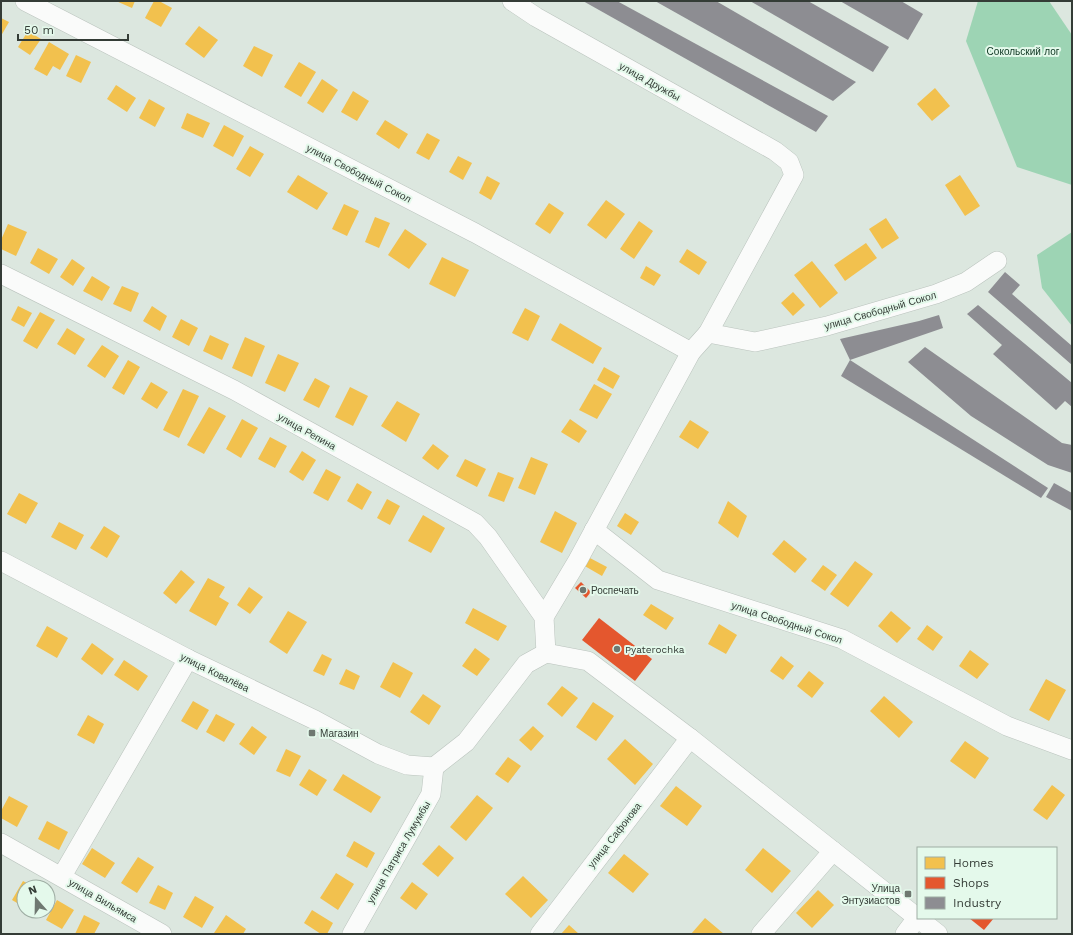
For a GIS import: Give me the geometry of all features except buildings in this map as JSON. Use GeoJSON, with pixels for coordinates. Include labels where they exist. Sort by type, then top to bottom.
{"type":"FeatureCollection","features":[{"type":"Feature","properties":{"kind":"street","name":"улица Свободный Сокол"},"geometry":{"type":"LineString","coordinates":[[25,1],[475,233],[691,352]]}},
{"type":"Feature","properties":{"kind":"street","name":"улица Дружбы"},"geometry":{"type":"LineString","coordinates":[[512,1],[536,17],[775,151],[789,162],[794,175],[708,333]]}},
{"type":"Feature","properties":{"kind":"street","name":"улица Свободный Сокол"},"geometry":{"type":"LineString","coordinates":[[708,333],[755,342],[827,326],[936,294],[966,282],[997,261]]}},
{"type":"Feature","properties":{"kind":"street","name":"улица Репина"},"geometry":{"type":"LineString","coordinates":[[1,274],[234,390],[475,523],[488,537],[544,617]]}},
{"type":"Feature","properties":{"kind":"street"},"geometry":{"type":"LineString","coordinates":[[546,653],[544,617],[594,530],[691,352],[708,333]]}},
{"type":"Feature","properties":{"kind":"street","name":"улица Свободный Сокол"},"geometry":{"type":"LineString","coordinates":[[594,530],[658,580],[842,639],[1007,726],[1072,750]]}},
{"type":"Feature","properties":{"kind":"street","name":"улица Ковалёва"},"geometry":{"type":"LineString","coordinates":[[1,561],[188,659],[315,720],[378,754],[407,765],[434,767]]}},
{"type":"Feature","properties":{"kind":"street"},"geometry":{"type":"LineString","coordinates":[[434,767],[466,742],[526,664],[546,653],[588,661],[690,738],[917,918],[905,934]]}},
{"type":"Feature","properties":{"kind":"street"},"geometry":{"type":"LineString","coordinates":[[62,876],[188,659]]}},
{"type":"Feature","properties":{"kind":"street","name":"улица Сафонова"},"geometry":{"type":"LineString","coordinates":[[540,934],[690,738]]}},
{"type":"Feature","properties":{"kind":"street","name":"улица Патриса Лумумбы"},"geometry":{"type":"LineString","coordinates":[[352,934],[431,794],[434,767]]}},
{"type":"Feature","properties":{"kind":"street","name":"улица Вильямса"},"geometry":{"type":"LineString","coordinates":[[1,843],[62,876],[162,934]]}},
{"type":"Feature","properties":{"kind":"street"},"geometry":{"type":"LineString","coordinates":[[761,934],[833,851]]}},
{"type":"Feature","properties":{"kind":"street"},"geometry":{"type":"LineString","coordinates":[[918,919],[938,934]]}},
{"type":"Feature","properties":{"kind":"green space","name":"Сокольский лог"},"geometry":{"type":"Polygon","coordinates":[[[978,1],[1049,1],[1072,35],[1072,185],[1017,167],[966,41],[978,1]]]}},
{"type":"Feature","properties":{"kind":"green space"},"geometry":{"type":"Polygon","coordinates":[[[1072,232],[1072,326],[1042,288],[1037,255],[1072,232]]]}},
{"type":"Feature","properties":{"kind":"place","name":"Роспечать"},"geometry":{"type":"Point","coordinates":[583,590]}},
{"type":"Feature","properties":{"kind":"place","name":"Pyaterochka"},"geometry":{"type":"Point","coordinates":[617,649]}},
{"type":"Feature","properties":{"kind":"place","name":"Магазин"},"geometry":{"type":"Point","coordinates":[312,733]}},
{"type":"Feature","properties":{"kind":"place","name":"Улица Энтузиастов"},"geometry":{"type":"Point","coordinates":[908,894]}}]}
